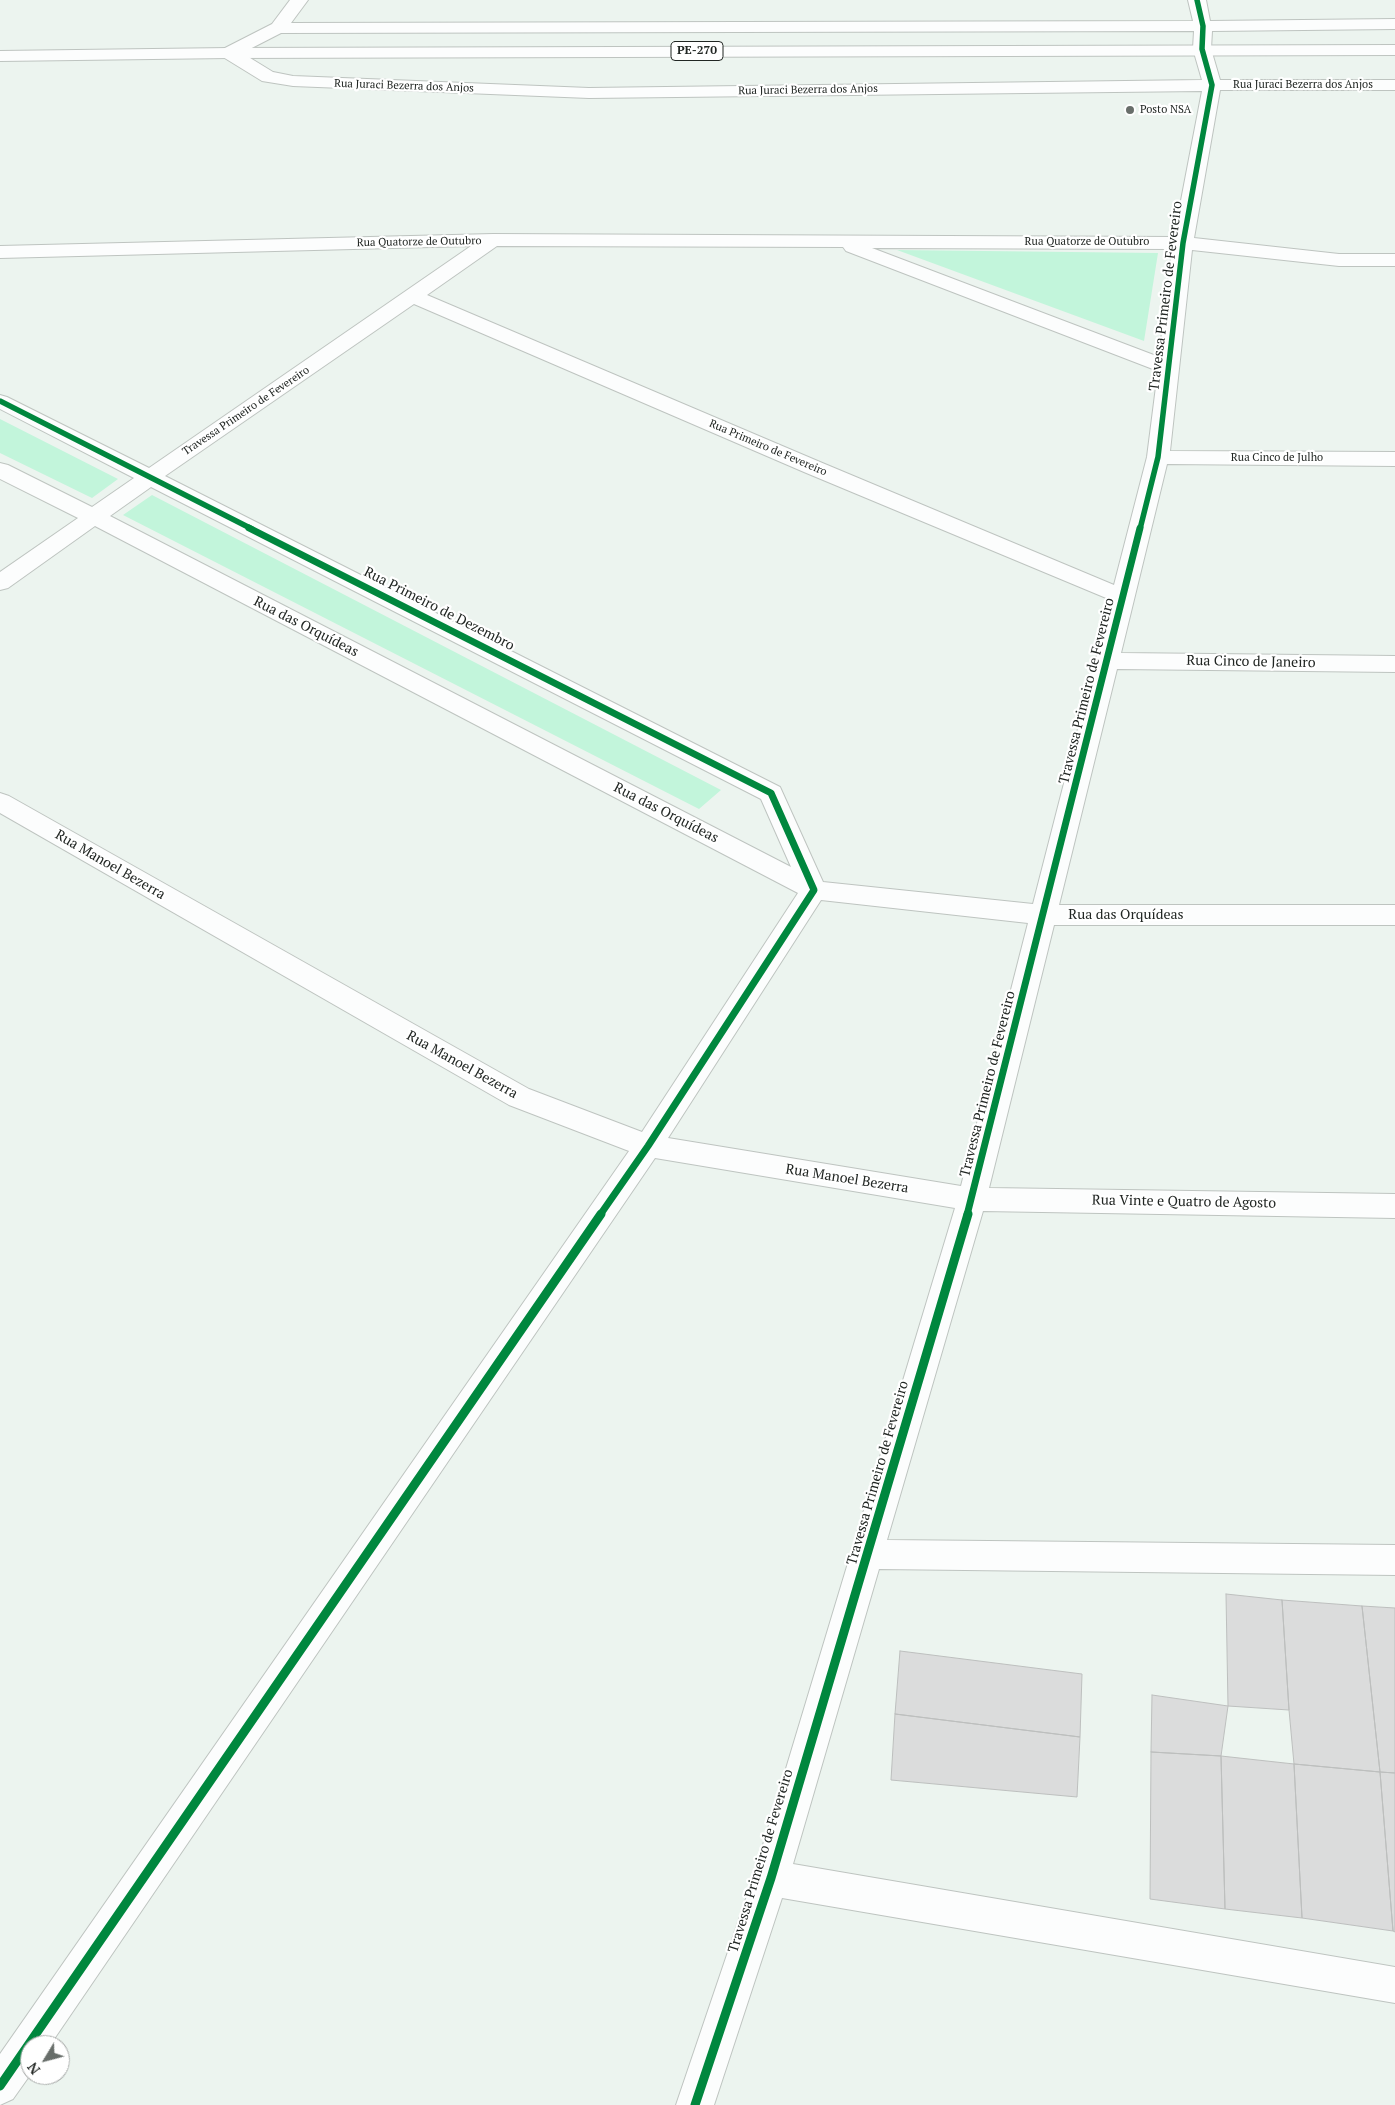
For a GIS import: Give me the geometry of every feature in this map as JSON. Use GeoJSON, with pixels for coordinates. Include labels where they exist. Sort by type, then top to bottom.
{"type":"FeatureCollection","features":[{"type":"Feature","properties":{"kind":"street"},"geometry":{"type":"LineString","coordinates":[[229,53],[278,28],[299,0]]}},
{"type":"Feature","properties":{"kind":"street","name":"Travessa Primeiro de Fevereiro"},"geometry":{"type":"LineString","coordinates":[[695,2105],[771,1878],[972,1199],[1158,457],[1183,243],[1212,84],[1202,38],[1197,0]]}},
{"type":"Feature","properties":{"kind":"street"},"geometry":{"type":"LineString","coordinates":[[278,28],[1202,38],[1395,24]]}},
{"type":"Feature","properties":{"kind":"street","name":"PE-270"},"geometry":{"type":"LineString","coordinates":[[0,56],[1202,38],[1395,50]]}},
{"type":"Feature","properties":{"kind":"street","name":"Rua Juraci Bezerra dos Anjos"},"geometry":{"type":"LineString","coordinates":[[229,53],[268,77],[293,81],[589,93],[1212,84],[1395,85]]}},
{"type":"Feature","properties":{"kind":"street","name":"Travessa Primeiro de Fevereiro"},"geometry":{"type":"LineString","coordinates":[[0,583],[150,476],[493,240]]}},
{"type":"Feature","properties":{"kind":"street","name":"Rua Quatorze de Outubro"},"geometry":{"type":"LineString","coordinates":[[0,252],[493,240],[838,241],[1183,243],[1340,260],[1395,260]]}},
{"type":"Feature","properties":{"kind":"street","name":"Rua Quatorze de Outubro"},"geometry":{"type":"LineString","coordinates":[[838,241],[1168,368]]}},
{"type":"Feature","properties":{"kind":"street","name":"Rua Primeiro de Fevereiro"},"geometry":{"type":"LineString","coordinates":[[413,296],[830,475],[1123,597]]}},
{"type":"Feature","properties":{"kind":"street","name":"Rua Primeiro de Dezembro"},"geometry":{"type":"LineString","coordinates":[[0,401],[771,792],[814,890]]}},
{"type":"Feature","properties":{"kind":"street","name":"Rua Cinco de Julho"},"geometry":{"type":"LineString","coordinates":[[1158,457],[1395,459]]}},
{"type":"Feature","properties":{"kind":"street","name":"Rua das Orquídeas"},"geometry":{"type":"LineString","coordinates":[[0,470],[814,890],[1044,915],[1395,915]]}},
{"type":"Feature","properties":{"kind":"street","name":"Rua Cinco de Janeiro"},"geometry":{"type":"LineString","coordinates":[[1108,661],[1395,664]]}},
{"type":"Feature","properties":{"kind":"street","name":"Rua Manoel Bezerra"},"geometry":{"type":"LineString","coordinates":[[0,802],[519,1097],[648,1146],[972,1199]]}},
{"type":"Feature","properties":{"kind":"street"},"geometry":{"type":"LineString","coordinates":[[0,2086],[648,1146],[814,890]]}},
{"type":"Feature","properties":{"kind":"street","name":"Rua Vinte e Quatro de Agosto"},"geometry":{"type":"LineString","coordinates":[[972,1199],[1395,1206]]}},
{"type":"Feature","properties":{"kind":"street"},"geometry":{"type":"LineString","coordinates":[[868,1554],[1395,1560]]}},
{"type":"Feature","properties":{"kind":"street"},"geometry":{"type":"LineString","coordinates":[[771,1878],[1395,1985]]}},
{"type":"Feature","properties":{"kind":"green space"},"geometry":{"type":"Polygon","coordinates":[[[897,250],[1158,253],[1144,341],[897,250]]]}},
{"type":"Feature","properties":{"kind":"green space"},"geometry":{"type":"Polygon","coordinates":[[[0,419],[118,479],[92,498],[0,453],[0,419]]]}},
{"type":"Feature","properties":{"kind":"green space"},"geometry":{"type":"Polygon","coordinates":[[[152,495],[721,790],[699,809],[123,515],[152,495]]]}},
{"type":"Feature","properties":{"kind":"building"},"geometry":{"type":"Polygon","coordinates":[[[1226,1594],[1282,1600],[1289,1710],[1228,1706],[1226,1594]]]}},
{"type":"Feature","properties":{"kind":"building"},"geometry":{"type":"Polygon","coordinates":[[[1282,1600],[1362,1606],[1380,1772],[1294,1764],[1282,1600]]]}},
{"type":"Feature","properties":{"kind":"building"},"geometry":{"type":"Polygon","coordinates":[[[1362,1606],[1395,1608],[1395,1773],[1380,1772],[1362,1606]]]}},
{"type":"Feature","properties":{"kind":"building"},"geometry":{"type":"Polygon","coordinates":[[[900,1651],[1082,1674],[1080,1737],[895,1714],[900,1651]]]}},
{"type":"Feature","properties":{"kind":"building"},"geometry":{"type":"Polygon","coordinates":[[[1152,1695],[1228,1706],[1221,1756],[1151,1752],[1152,1695]]]}},
{"type":"Feature","properties":{"kind":"building"},"geometry":{"type":"Polygon","coordinates":[[[895,1714],[1080,1737],[1077,1797],[891,1780],[895,1714]]]}},
{"type":"Feature","properties":{"kind":"building"},"geometry":{"type":"Polygon","coordinates":[[[1151,1752],[1221,1756],[1225,1909],[1150,1899],[1151,1752]]]}},
{"type":"Feature","properties":{"kind":"building"},"geometry":{"type":"Polygon","coordinates":[[[1221,1756],[1294,1764],[1302,1918],[1225,1909],[1221,1756]]]}},
{"type":"Feature","properties":{"kind":"building"},"geometry":{"type":"Polygon","coordinates":[[[1294,1764],[1380,1772],[1393,1931],[1302,1918],[1294,1764]]]}},
{"type":"Feature","properties":{"kind":"building"},"geometry":{"type":"Polygon","coordinates":[[[1380,1772],[1395,1773],[1395,1932],[1393,1931],[1380,1772]]]}},
{"type":"Feature","properties":{"kind":"cycle path"},"geometry":{"type":"LineString","coordinates":[[695,2105],[771,1878],[972,1199],[1158,457],[1183,243],[1212,85],[1202,49],[1203,26],[1197,0]]}},
{"type":"Feature","properties":{"kind":"cycle path"},"geometry":{"type":"LineString","coordinates":[[0,401],[771,793],[814,890],[648,1146],[0,2086]]}},
{"type":"Feature","properties":{"kind":"place","name":"Posto NSA"},"geometry":{"type":"Point","coordinates":[1130,110]}}]}
